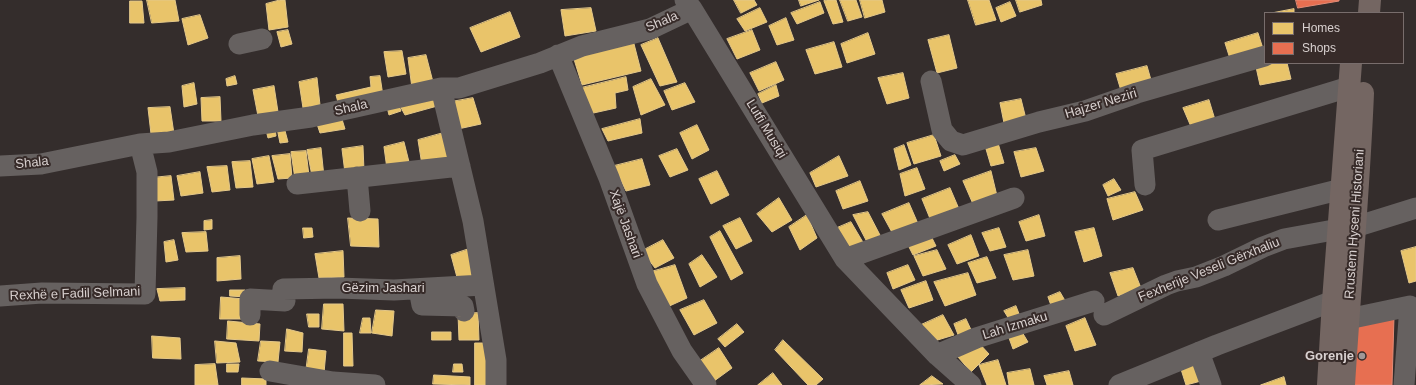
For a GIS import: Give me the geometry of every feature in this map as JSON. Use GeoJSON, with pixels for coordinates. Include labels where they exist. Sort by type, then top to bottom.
{"type":"FeatureCollection","features":[{"type":"Feature","properties":{"kind":"main road"},"geometry":{"type":"LineString","coordinates":[[1354,12],[1355,0]]}},
{"type":"Feature","properties":{"kind":"main road"},"geometry":{"type":"LineString","coordinates":[[1369,12],[1370,0]]}},
{"type":"Feature","properties":{"kind":"main road","name":"Rrustem Hyseni Historiani"},"geometry":{"type":"LineString","coordinates":[[1344,385],[1348,319],[1347,228],[1342,189],[1351,64]]}},
{"type":"Feature","properties":{"kind":"main road","name":"Rrustem Hyseni Historiani"},"geometry":{"type":"LineString","coordinates":[[1328,385],[1333,301],[1347,228],[1366,64]]}},
{"type":"Feature","properties":{"kind":"street","name":"Shala"},"geometry":{"type":"LineString","coordinates":[[0,166],[41,164],[140,144],[169,142],[252,125],[311,117],[441,88],[459,88],[540,62],[582,46],[650,29],[688,4]]}},
{"type":"Feature","properties":{"kind":"street","name":"Lutfi Musiqi"},"geometry":{"type":"LineString","coordinates":[[688,4],[845,260],[938,355],[971,385]]}},
{"type":"Feature","properties":{"kind":"street"},"geometry":{"type":"LineString","coordinates":[[239,44],[262,39]]}},
{"type":"Feature","properties":{"kind":"street","name":"Xajë Jashari"},"geometry":{"type":"LineString","coordinates":[[558,55],[609,178],[647,284],[682,351],[706,385]]}},
{"type":"Feature","properties":{"kind":"street","name":"Hajzer Neziri"},"geometry":{"type":"LineString","coordinates":[[931,81],[942,130],[951,141],[963,145],[1039,122],[1085,111],[1137,93],[1264,56]]}},
{"type":"Feature","properties":{"kind":"street"},"geometry":{"type":"LineString","coordinates":[[1145,185],[1142,150],[1349,87]]}},
{"type":"Feature","properties":{"kind":"street"},"geometry":{"type":"LineString","coordinates":[[441,88],[473,221],[496,360],[496,385]]}},
{"type":"Feature","properties":{"kind":"street","name":"Rexhë e Fadil Selmani"},"geometry":{"type":"LineString","coordinates":[[0,296],[42,294],[145,294],[147,172],[140,144]]}},
{"type":"Feature","properties":{"kind":"street"},"geometry":{"type":"LineString","coordinates":[[297,184],[460,166]]}},
{"type":"Feature","properties":{"kind":"street"},"geometry":{"type":"LineString","coordinates":[[356,177],[360,211]]}},
{"type":"Feature","properties":{"kind":"street","name":"Rrustem Hyseni Historiani"},"geometry":{"type":"LineString","coordinates":[[1218,220],[1342,189]]}},
{"type":"Feature","properties":{"kind":"street"},"geometry":{"type":"LineString","coordinates":[[845,260],[1014,198]]}},
{"type":"Feature","properties":{"kind":"street","name":"Fexherije Veseli Gërxhaliu"},"geometry":{"type":"LineString","coordinates":[[1099,308],[1177,281],[1196,277],[1284,239],[1347,228],[1416,208]]}},
{"type":"Feature","properties":{"kind":"street","name":"Gëzim Jashari"},"geometry":{"type":"LineString","coordinates":[[250,315],[250,299],[285,301],[283,289],[356,298],[394,290],[483,285]]}},
{"type":"Feature","properties":{"kind":"street"},"geometry":{"type":"LineString","coordinates":[[419,289],[422,305],[463,306],[464,311]]}},
{"type":"Feature","properties":{"kind":"street"},"geometry":{"type":"LineString","coordinates":[[1119,385],[1199,352],[1333,301]]}},
{"type":"Feature","properties":{"kind":"street"},"geometry":{"type":"LineString","coordinates":[[1348,319],[1413,306],[1404,385]]}},
{"type":"Feature","properties":{"kind":"street","name":"Lah Izmaku"},"geometry":{"type":"LineString","coordinates":[[938,355],[976,338],[1099,308]]}},
{"type":"Feature","properties":{"kind":"street"},"geometry":{"type":"LineString","coordinates":[[1199,352],[1211,385]]}},
{"type":"Feature","properties":{"kind":"street"},"geometry":{"type":"LineString","coordinates":[[270,371],[333,382],[375,385]]}},
{"type":"Feature","properties":{"kind":"building: Homes"},"geometry":{"type":"Polygon","coordinates":[[[147,0],[175,0],[179,21],[152,23],[147,0]]]}},
{"type":"Feature","properties":{"kind":"building: Homes"},"geometry":{"type":"Polygon","coordinates":[[[285,0],[288,27],[269,30],[266,4],[285,0]]]}},
{"type":"Feature","properties":{"kind":"building: Homes"},"geometry":{"type":"Polygon","coordinates":[[[734,0],[754,0],[757,5],[741,13],[734,0]]]}},
{"type":"Feature","properties":{"kind":"building: Homes"},"geometry":{"type":"Polygon","coordinates":[[[799,0],[819,0],[801,6],[799,0]]]}},
{"type":"Feature","properties":{"kind":"building: Homes"},"geometry":{"type":"Polygon","coordinates":[[[836,0],[843,22],[833,24],[824,1],[836,0]]]}},
{"type":"Feature","properties":{"kind":"building: Homes"},"geometry":{"type":"Polygon","coordinates":[[[840,0],[856,0],[862,17],[848,21],[840,0]]]}},
{"type":"Feature","properties":{"kind":"building: Homes"},"geometry":{"type":"Polygon","coordinates":[[[860,0],[882,0],[885,12],[865,18],[860,0]]]}},
{"type":"Feature","properties":{"kind":"building: Homes"},"geometry":{"type":"Polygon","coordinates":[[[968,0],[989,0],[996,20],[976,25],[968,0]]]}},
{"type":"Feature","properties":{"kind":"building: Homes"},"geometry":{"type":"Polygon","coordinates":[[[1016,0],[1041,0],[1042,5],[1020,12],[1016,0]]]}},
{"type":"Feature","properties":{"kind":"building: Homes"},"geometry":{"type":"Polygon","coordinates":[[[130,1],[142,1],[144,23],[130,23],[130,1]]]}},
{"type":"Feature","properties":{"kind":"building: Homes"},"geometry":{"type":"Polygon","coordinates":[[[820,2],[824,13],[797,24],[791,13],[820,2]]]}},
{"type":"Feature","properties":{"kind":"building: Homes"},"geometry":{"type":"Polygon","coordinates":[[[1010,2],[1016,16],[1001,22],[996,8],[1010,2]]]}},
{"type":"Feature","properties":{"kind":"building: Homes"},"geometry":{"type":"Polygon","coordinates":[[[591,8],[596,31],[565,36],[561,10],[591,8]]]}},
{"type":"Feature","properties":{"kind":"building: Homes"},"geometry":{"type":"Polygon","coordinates":[[[760,8],[767,22],[745,31],[737,19],[760,8]]]}},
{"type":"Feature","properties":{"kind":"building: Homes"},"geometry":{"type":"Polygon","coordinates":[[[1294,9],[1294,12],[1278,12],[1294,9]]]}},
{"type":"Feature","properties":{"kind":"building: Homes"},"geometry":{"type":"Polygon","coordinates":[[[510,12],[520,37],[481,52],[470,28],[510,12]]]}},
{"type":"Feature","properties":{"kind":"building: Homes"},"geometry":{"type":"Polygon","coordinates":[[[200,15],[208,38],[188,45],[182,19],[200,15]]]}},
{"type":"Feature","properties":{"kind":"building: Homes"},"geometry":{"type":"Polygon","coordinates":[[[786,18],[794,40],[777,45],[769,26],[786,18]]]}},
{"type":"Feature","properties":{"kind":"building: Homes"},"geometry":{"type":"Polygon","coordinates":[[[288,30],[292,44],[281,47],[277,32],[288,30]]]}},
{"type":"Feature","properties":{"kind":"building: Homes"},"geometry":{"type":"Polygon","coordinates":[[[752,30],[760,50],[737,59],[727,39],[752,30]]]}},
{"type":"Feature","properties":{"kind":"building: Homes"},"geometry":{"type":"Polygon","coordinates":[[[868,33],[875,54],[847,63],[841,44],[868,33]]]}},
{"type":"Feature","properties":{"kind":"building: Homes"},"geometry":{"type":"Polygon","coordinates":[[[1258,33],[1264,55],[1232,65],[1225,43],[1258,33]]]}},
{"type":"Feature","properties":{"kind":"building: Homes"},"geometry":{"type":"Polygon","coordinates":[[[949,35],[957,68],[937,73],[928,40],[949,35]]]}},
{"type":"Feature","properties":{"kind":"building: Homes"},"geometry":{"type":"Polygon","coordinates":[[[658,38],[677,82],[660,86],[641,45],[658,38]]]}},
{"type":"Feature","properties":{"kind":"building: Homes"},"geometry":{"type":"Polygon","coordinates":[[[633,40],[641,71],[582,85],[573,56],[633,40]]]}},
{"type":"Feature","properties":{"kind":"building: Homes"},"geometry":{"type":"Polygon","coordinates":[[[834,42],[842,67],[815,74],[806,50],[834,42]]]}},
{"type":"Feature","properties":{"kind":"building: Homes"},"geometry":{"type":"Polygon","coordinates":[[[402,51],[406,74],[388,77],[384,52],[402,51]]]}},
{"type":"Feature","properties":{"kind":"building: Homes"},"geometry":{"type":"Polygon","coordinates":[[[426,55],[433,82],[412,88],[408,58],[426,55]]]}},
{"type":"Feature","properties":{"kind":"building: Homes"},"geometry":{"type":"Polygon","coordinates":[[[776,62],[784,80],[759,91],[750,73],[776,62]]]}},
{"type":"Feature","properties":{"kind":"building: Homes"},"geometry":{"type":"Polygon","coordinates":[[[1271,64],[1287,64],[1291,79],[1260,85],[1256,67],[1271,64]]]}},
{"type":"Feature","properties":{"kind":"building: Homes"},"geometry":{"type":"Polygon","coordinates":[[[1147,66],[1153,87],[1122,94],[1116,74],[1147,66]]]}},
{"type":"Feature","properties":{"kind":"building: Homes"},"geometry":{"type":"Polygon","coordinates":[[[903,73],[909,98],[887,104],[878,78],[903,73]]]}},
{"type":"Feature","properties":{"kind":"building: Homes"},"geometry":{"type":"Polygon","coordinates":[[[235,76],[237,84],[227,86],[226,79],[235,76]]]}},
{"type":"Feature","properties":{"kind":"building: Homes"},"geometry":{"type":"Polygon","coordinates":[[[380,76],[383,96],[339,106],[336,95],[371,87],[370,77],[380,76]]]}},
{"type":"Feature","properties":{"kind":"building: Homes"},"geometry":{"type":"Polygon","coordinates":[[[626,77],[628,90],[615,93],[616,108],[589,114],[581,88],[626,77]]]}},
{"type":"Feature","properties":{"kind":"building: Homes"},"geometry":{"type":"Polygon","coordinates":[[[317,78],[320,105],[303,108],[299,82],[317,78]]]}},
{"type":"Feature","properties":{"kind":"building: Homes"},"geometry":{"type":"Polygon","coordinates":[[[651,79],[665,105],[641,115],[633,87],[651,79]]]}},
{"type":"Feature","properties":{"kind":"building: Homes"},"geometry":{"type":"Polygon","coordinates":[[[194,83],[197,104],[184,107],[182,86],[194,83]]]}},
{"type":"Feature","properties":{"kind":"building: Homes"},"geometry":{"type":"Polygon","coordinates":[[[685,83],[695,102],[672,110],[664,91],[685,83]]]}},
{"type":"Feature","properties":{"kind":"building: Homes"},"geometry":{"type":"Polygon","coordinates":[[[776,85],[779,96],[762,103],[758,94],[776,85]]]}},
{"type":"Feature","properties":{"kind":"building: Homes"},"geometry":{"type":"Polygon","coordinates":[[[274,86],[278,112],[258,116],[253,90],[274,86]]]}},
{"type":"Feature","properties":{"kind":"building: Homes"},"geometry":{"type":"Polygon","coordinates":[[[438,91],[441,105],[405,115],[399,104],[438,91]]]}},
{"type":"Feature","properties":{"kind":"building: Homes"},"geometry":{"type":"Polygon","coordinates":[[[220,97],[221,121],[202,121],[201,98],[220,97]]]}},
{"type":"Feature","properties":{"kind":"building: Homes"},"geometry":{"type":"Polygon","coordinates":[[[473,98],[481,124],[458,129],[451,102],[473,98]]]}},
{"type":"Feature","properties":{"kind":"building: Homes"},"geometry":{"type":"Polygon","coordinates":[[[1021,99],[1027,123],[1005,128],[1000,103],[1021,99]]]}},
{"type":"Feature","properties":{"kind":"building: Homes"},"geometry":{"type":"Polygon","coordinates":[[[1209,100],[1216,123],[1192,129],[1183,108],[1209,100]]]}},
{"type":"Feature","properties":{"kind":"building: Homes"},"geometry":{"type":"Polygon","coordinates":[[[398,103],[401,111],[389,115],[387,107],[398,103]]]}},
{"type":"Feature","properties":{"kind":"building: Homes"},"geometry":{"type":"Polygon","coordinates":[[[170,107],[174,134],[151,134],[148,108],[170,107]]]}},
{"type":"Feature","properties":{"kind":"building: Homes"},"geometry":{"type":"Polygon","coordinates":[[[341,116],[345,129],[320,133],[316,121],[341,116]]]}},
{"type":"Feature","properties":{"kind":"building: Homes"},"geometry":{"type":"Polygon","coordinates":[[[640,119],[642,133],[608,141],[602,129],[640,119]]]}},
{"type":"Feature","properties":{"kind":"building: Homes"},"geometry":{"type":"Polygon","coordinates":[[[697,125],[709,150],[692,159],[680,133],[697,125]]]}},
{"type":"Feature","properties":{"kind":"building: Homes"},"geometry":{"type":"Polygon","coordinates":[[[284,127],[288,142],[280,143],[277,128],[284,127]]]}},
{"type":"Feature","properties":{"kind":"building: Homes"},"geometry":{"type":"Polygon","coordinates":[[[275,128],[276,136],[268,138],[266,130],[275,128]]]}},
{"type":"Feature","properties":{"kind":"building: Homes"},"geometry":{"type":"Polygon","coordinates":[[[447,132],[451,160],[422,165],[418,140],[447,132]]]}},
{"type":"Feature","properties":{"kind":"building: Homes"},"geometry":{"type":"Polygon","coordinates":[[[934,135],[941,156],[914,164],[907,143],[934,135]]]}},
{"type":"Feature","properties":{"kind":"building: Homes"},"geometry":{"type":"Polygon","coordinates":[[[404,142],[410,166],[387,169],[384,147],[404,142]]]}},
{"type":"Feature","properties":{"kind":"building: Homes"},"geometry":{"type":"Polygon","coordinates":[[[998,143],[1004,163],[991,166],[986,149],[998,143]]]}},
{"type":"Feature","properties":{"kind":"building: Homes"},"geometry":{"type":"Polygon","coordinates":[[[904,145],[911,165],[899,170],[894,149],[904,145]]]}},
{"type":"Feature","properties":{"kind":"building: Homes"},"geometry":{"type":"Polygon","coordinates":[[[363,146],[364,171],[345,173],[342,149],[363,146]]]}},
{"type":"Feature","properties":{"kind":"building: Homes"},"geometry":{"type":"Polygon","coordinates":[[[321,148],[324,177],[312,176],[307,150],[321,148]]]}},
{"type":"Feature","properties":{"kind":"building: Homes"},"geometry":{"type":"Polygon","coordinates":[[[1036,148],[1044,171],[1021,177],[1014,152],[1036,148]]]}},
{"type":"Feature","properties":{"kind":"building: Homes"},"geometry":{"type":"Polygon","coordinates":[[[677,149],[688,170],[670,177],[659,156],[677,149]]]}},
{"type":"Feature","properties":{"kind":"building: Homes"},"geometry":{"type":"Polygon","coordinates":[[[306,151],[309,176],[295,179],[291,152],[306,151]]]}},
{"type":"Feature","properties":{"kind":"building: Homes"},"geometry":{"type":"Polygon","coordinates":[[[290,154],[292,178],[278,179],[272,156],[290,154]]]}},
{"type":"Feature","properties":{"kind":"building: Homes"},"geometry":{"type":"Polygon","coordinates":[[[955,155],[960,164],[944,171],[940,161],[955,155]]]}},
{"type":"Feature","properties":{"kind":"building: Homes"},"geometry":{"type":"Polygon","coordinates":[[[269,156],[274,182],[257,184],[252,159],[269,156]]]}},
{"type":"Feature","properties":{"kind":"building: Homes"},"geometry":{"type":"Polygon","coordinates":[[[839,156],[848,176],[816,187],[810,173],[839,156]]]}},
{"type":"Feature","properties":{"kind":"building: Homes"},"geometry":{"type":"Polygon","coordinates":[[[642,159],[650,185],[626,191],[614,166],[642,159]]]}},
{"type":"Feature","properties":{"kind":"building: Homes"},"geometry":{"type":"Polygon","coordinates":[[[250,161],[253,187],[236,188],[232,162],[250,161]]]}},
{"type":"Feature","properties":{"kind":"building: Homes"},"geometry":{"type":"Polygon","coordinates":[[[227,166],[230,190],[212,192],[207,167],[227,166]]]}},
{"type":"Feature","properties":{"kind":"building: Homes"},"geometry":{"type":"Polygon","coordinates":[[[917,168],[925,189],[905,196],[900,174],[917,168]]]}},
{"type":"Feature","properties":{"kind":"building: Homes"},"geometry":{"type":"Polygon","coordinates":[[[717,171],[729,195],[711,204],[699,179],[717,171]]]}},
{"type":"Feature","properties":{"kind":"building: Homes"},"geometry":{"type":"Polygon","coordinates":[[[991,171],[997,196],[973,204],[963,181],[991,171]]]}},
{"type":"Feature","properties":{"kind":"building: Homes"},"geometry":{"type":"Polygon","coordinates":[[[200,172],[203,193],[181,196],[177,176],[200,172]]]}},
{"type":"Feature","properties":{"kind":"building: Homes"},"geometry":{"type":"Polygon","coordinates":[[[171,176],[174,200],[155,201],[151,178],[171,176]]]}},
{"type":"Feature","properties":{"kind":"building: Homes"},"geometry":{"type":"Polygon","coordinates":[[[1114,179],[1121,190],[1108,196],[1103,185],[1114,179]]]}},
{"type":"Feature","properties":{"kind":"building: Homes"},"geometry":{"type":"Polygon","coordinates":[[[860,181],[868,201],[843,209],[836,191],[860,181]]]}},
{"type":"Feature","properties":{"kind":"building: Homes"},"geometry":{"type":"Polygon","coordinates":[[[950,188],[959,209],[931,221],[922,199],[950,188]]]}},
{"type":"Feature","properties":{"kind":"building: Homes"},"geometry":{"type":"Polygon","coordinates":[[[1135,192],[1143,210],[1113,220],[1107,199],[1135,192]]]}},
{"type":"Feature","properties":{"kind":"building: Homes"},"geometry":{"type":"Polygon","coordinates":[[[779,198],[792,220],[772,232],[757,214],[779,198]]]}},
{"type":"Feature","properties":{"kind":"building: Homes"},"geometry":{"type":"Polygon","coordinates":[[[909,203],[919,226],[894,236],[882,214],[909,203]]]}},
{"type":"Feature","properties":{"kind":"building: Homes"},"geometry":{"type":"Polygon","coordinates":[[[868,212],[881,237],[867,242],[853,215],[868,212]]]}},
{"type":"Feature","properties":{"kind":"building: Homes"},"geometry":{"type":"Polygon","coordinates":[[[807,215],[817,238],[800,250],[789,227],[807,215]]]}},
{"type":"Feature","properties":{"kind":"building: Homes"},"geometry":{"type":"Polygon","coordinates":[[[1039,215],[1045,236],[1026,241],[1019,222],[1039,215]]]}},
{"type":"Feature","properties":{"kind":"building: Homes"},"geometry":{"type":"Polygon","coordinates":[[[348,218],[378,219],[379,247],[351,246],[348,218]]]}},
{"type":"Feature","properties":{"kind":"building: Homes"},"geometry":{"type":"Polygon","coordinates":[[[740,218],[752,241],[736,249],[723,226],[740,218]]]}},
{"type":"Feature","properties":{"kind":"building: Homes"},"geometry":{"type":"Polygon","coordinates":[[[212,220],[212,229],[204,230],[204,221],[212,220]]]}},
{"type":"Feature","properties":{"kind":"building: Homes"},"geometry":{"type":"Polygon","coordinates":[[[851,222],[864,244],[845,253],[830,231],[851,222]]]}},
{"type":"Feature","properties":{"kind":"building: Homes"},"geometry":{"type":"Polygon","coordinates":[[[303,228],[312,228],[313,237],[304,238],[303,228]]]}},
{"type":"Feature","properties":{"kind":"building: Homes"},"geometry":{"type":"Polygon","coordinates":[[[999,228],[1006,247],[990,251],[982,233],[999,228]]]}},
{"type":"Feature","properties":{"kind":"building: Homes"},"geometry":{"type":"Polygon","coordinates":[[[1094,228],[1102,256],[1084,262],[1075,232],[1094,228]]]}},
{"type":"Feature","properties":{"kind":"building: Homes"},"geometry":{"type":"Polygon","coordinates":[[[720,231],[743,273],[731,280],[710,237],[720,231]]]}},
{"type":"Feature","properties":{"kind":"building: Homes"},"geometry":{"type":"Polygon","coordinates":[[[206,232],[208,251],[186,252],[182,233],[206,232]]]}},
{"type":"Feature","properties":{"kind":"building: Homes"},"geometry":{"type":"Polygon","coordinates":[[[929,232],[936,246],[913,255],[906,241],[929,232]]]}},
{"type":"Feature","properties":{"kind":"building: Homes"},"geometry":{"type":"Polygon","coordinates":[[[971,235],[979,256],[957,264],[948,245],[971,235]]]}},
{"type":"Feature","properties":{"kind":"building: Homes"},"geometry":{"type":"Polygon","coordinates":[[[174,240],[178,260],[166,262],[164,242],[174,240]]]}},
{"type":"Feature","properties":{"kind":"building: Homes"},"geometry":{"type":"Polygon","coordinates":[[[663,240],[674,258],[655,268],[642,251],[663,240]]]}},
{"type":"Feature","properties":{"kind":"building: Homes"},"geometry":{"type":"Polygon","coordinates":[[[1416,247],[1416,281],[1409,283],[1401,251],[1416,247]]]}},
{"type":"Feature","properties":{"kind":"building: Homes"},"geometry":{"type":"Polygon","coordinates":[[[469,249],[478,276],[458,281],[451,255],[469,249]]]}},
{"type":"Feature","properties":{"kind":"building: Homes"},"geometry":{"type":"Polygon","coordinates":[[[937,250],[946,269],[923,276],[914,256],[937,250]]]}},
{"type":"Feature","properties":{"kind":"building: Homes"},"geometry":{"type":"Polygon","coordinates":[[[1028,250],[1034,276],[1013,280],[1004,255],[1028,250]]]}},
{"type":"Feature","properties":{"kind":"building: Homes"},"geometry":{"type":"Polygon","coordinates":[[[343,251],[344,277],[319,278],[315,254],[343,251]]]}},
{"type":"Feature","properties":{"kind":"building: Homes"},"geometry":{"type":"Polygon","coordinates":[[[702,255],[717,277],[700,287],[689,264],[702,255]]]}},
{"type":"Feature","properties":{"kind":"building: Homes"},"geometry":{"type":"Polygon","coordinates":[[[240,256],[241,279],[217,281],[217,258],[240,256]]]}},
{"type":"Feature","properties":{"kind":"building: Homes"},"geometry":{"type":"Polygon","coordinates":[[[987,257],[996,278],[977,283],[968,263],[987,257]]]}},
{"type":"Feature","properties":{"kind":"building: Homes"},"geometry":{"type":"Polygon","coordinates":[[[675,265],[687,298],[665,308],[651,272],[675,265]]]}},
{"type":"Feature","properties":{"kind":"building: Homes"},"geometry":{"type":"Polygon","coordinates":[[[908,265],[915,280],[893,289],[887,273],[908,265]]]}},
{"type":"Feature","properties":{"kind":"building: Homes"},"geometry":{"type":"Polygon","coordinates":[[[1133,268],[1141,288],[1118,296],[1110,273],[1133,268]]]}},
{"type":"Feature","properties":{"kind":"building: Homes"},"geometry":{"type":"Polygon","coordinates":[[[968,273],[976,295],[945,306],[934,282],[968,273]]]}},
{"type":"Feature","properties":{"kind":"building: Homes"},"geometry":{"type":"Polygon","coordinates":[[[926,281],[933,300],[909,308],[901,290],[926,281]]]}},
{"type":"Feature","properties":{"kind":"building: Homes"},"geometry":{"type":"Polygon","coordinates":[[[185,288],[185,300],[160,301],[157,289],[185,288]]]}},
{"type":"Feature","properties":{"kind":"building: Homes"},"geometry":{"type":"Polygon","coordinates":[[[230,290],[245,290],[246,297],[230,296],[230,290]]]}},
{"type":"Feature","properties":{"kind":"building: Homes"},"geometry":{"type":"Polygon","coordinates":[[[1060,292],[1067,304],[1053,311],[1048,297],[1060,292]]]}},
{"type":"Feature","properties":{"kind":"building: Homes"},"geometry":{"type":"Polygon","coordinates":[[[221,297],[245,299],[244,319],[220,319],[221,297]]]}},
{"type":"Feature","properties":{"kind":"building: Homes"},"geometry":{"type":"Polygon","coordinates":[[[704,300],[717,323],[694,335],[680,310],[704,300]]]}},
{"type":"Feature","properties":{"kind":"building: Homes"},"geometry":{"type":"Polygon","coordinates":[[[324,304],[343,304],[344,331],[322,329],[324,304]]]}},
{"type":"Feature","properties":{"kind":"building: Homes"},"geometry":{"type":"Polygon","coordinates":[[[1016,306],[1021,319],[1012,324],[1004,311],[1016,306]]]}},
{"type":"Feature","properties":{"kind":"building: Homes"},"geometry":{"type":"Polygon","coordinates":[[[376,310],[394,311],[392,336],[372,333],[376,310]]]}},
{"type":"Feature","properties":{"kind":"building: Homes"},"geometry":{"type":"Polygon","coordinates":[[[478,313],[479,340],[459,340],[458,314],[478,313]]]}},
{"type":"Feature","properties":{"kind":"building: Homes"},"geometry":{"type":"Polygon","coordinates":[[[307,314],[319,314],[319,327],[309,327],[307,314]]]}},
{"type":"Feature","properties":{"kind":"building: Homes"},"geometry":{"type":"Polygon","coordinates":[[[943,315],[954,335],[931,342],[921,325],[943,315]]]}},
{"type":"Feature","properties":{"kind":"building: Homes"},"geometry":{"type":"Polygon","coordinates":[[[363,318],[370,318],[371,333],[360,333],[363,318]]]}},
{"type":"Feature","properties":{"kind":"building: Homes"},"geometry":{"type":"Polygon","coordinates":[[[1085,318],[1096,345],[1075,351],[1066,326],[1085,318]]]}},
{"type":"Feature","properties":{"kind":"building: Homes"},"geometry":{"type":"Polygon","coordinates":[[[966,319],[973,334],[960,340],[954,324],[966,319]]]}},
{"type":"Feature","properties":{"kind":"building: Homes"},"geometry":{"type":"Polygon","coordinates":[[[228,321],[260,324],[259,341],[227,339],[228,321]]]}},
{"type":"Feature","properties":{"kind":"building: Homes"},"geometry":{"type":"Polygon","coordinates":[[[737,324],[744,332],[725,347],[718,339],[737,324]]]}},
{"type":"Feature","properties":{"kind":"building: Homes"},"geometry":{"type":"Polygon","coordinates":[[[287,329],[303,333],[302,352],[285,351],[287,329]]]}},
{"type":"Feature","properties":{"kind":"building: Homes"},"geometry":{"type":"Polygon","coordinates":[[[432,332],[451,332],[451,340],[432,340],[432,332]]]}},
{"type":"Feature","properties":{"kind":"building: Homes"},"geometry":{"type":"Polygon","coordinates":[[[1022,332],[1028,342],[1013,349],[1009,338],[1022,332]]]}},
{"type":"Feature","properties":{"kind":"building: Homes"},"geometry":{"type":"Polygon","coordinates":[[[344,333],[352,333],[353,366],[344,366],[344,333]]]}},
{"type":"Feature","properties":{"kind":"building: Homes"},"geometry":{"type":"Polygon","coordinates":[[[152,336],[180,338],[181,359],[153,358],[152,336]]]}},
{"type":"Feature","properties":{"kind":"building: Homes"},"geometry":{"type":"Polygon","coordinates":[[[783,340],[823,379],[816,385],[808,385],[775,350],[783,340]]]}},
{"type":"Feature","properties":{"kind":"building: Homes"},"geometry":{"type":"Polygon","coordinates":[[[215,341],[236,343],[240,362],[217,363],[215,341]]]}},
{"type":"Feature","properties":{"kind":"building: Homes"},"geometry":{"type":"Polygon","coordinates":[[[261,341],[280,342],[278,362],[258,361],[261,341]]]}},
{"type":"Feature","properties":{"kind":"building: Homes"},"geometry":{"type":"Polygon","coordinates":[[[977,341],[989,354],[971,372],[958,357],[977,341]]]}},
{"type":"Feature","properties":{"kind":"building: Homes"},"geometry":{"type":"Polygon","coordinates":[[[475,343],[490,343],[492,385],[475,385],[475,343]]]}},
{"type":"Feature","properties":{"kind":"building: Homes"},"geometry":{"type":"Polygon","coordinates":[[[719,348],[732,368],[710,384],[697,363],[719,348]]]}},
{"type":"Feature","properties":{"kind":"building: Homes"},"geometry":{"type":"Polygon","coordinates":[[[309,349],[326,351],[324,373],[306,372],[309,349]]]}},
{"type":"Feature","properties":{"kind":"building: Homes"},"geometry":{"type":"Polygon","coordinates":[[[998,360],[1006,385],[987,385],[979,365],[998,360]]]}},
{"type":"Feature","properties":{"kind":"building: Homes"},"geometry":{"type":"Polygon","coordinates":[[[1193,361],[1201,381],[1186,385],[1180,366],[1193,361]]]}},
{"type":"Feature","properties":{"kind":"building: Homes"},"geometry":{"type":"Polygon","coordinates":[[[215,364],[218,385],[195,385],[195,365],[215,364]]]}},
{"type":"Feature","properties":{"kind":"building: Homes"},"geometry":{"type":"Polygon","coordinates":[[[227,364],[239,364],[238,372],[227,372],[227,364]]]}},
{"type":"Feature","properties":{"kind":"building: Homes"},"geometry":{"type":"Polygon","coordinates":[[[454,364],[462,364],[463,372],[453,372],[454,364]]]}},
{"type":"Feature","properties":{"kind":"building: Homes"},"geometry":{"type":"Polygon","coordinates":[[[1030,369],[1034,385],[1009,385],[1007,373],[1030,369]]]}},
{"type":"Feature","properties":{"kind":"building: Homes"},"geometry":{"type":"Polygon","coordinates":[[[1069,371],[1073,385],[1047,385],[1044,376],[1069,371]]]}},
{"type":"Feature","properties":{"kind":"building: Homes"},"geometry":{"type":"Polygon","coordinates":[[[773,373],[782,385],[758,385],[773,373]]]}},
{"type":"Feature","properties":{"kind":"building: Homes"},"geometry":{"type":"Polygon","coordinates":[[[434,375],[470,377],[470,385],[433,384],[434,375]]]}},
{"type":"Feature","properties":{"kind":"building: Homes"},"geometry":{"type":"Polygon","coordinates":[[[932,376],[943,384],[920,385],[932,376]]]}},
{"type":"Feature","properties":{"kind":"building: Homes"},"geometry":{"type":"Polygon","coordinates":[[[1284,377],[1286,385],[1261,385],[1284,377]]]}},
{"type":"Feature","properties":{"kind":"building: Homes"},"geometry":{"type":"Polygon","coordinates":[[[242,378],[266,379],[266,385],[242,385],[242,378]]]}},
{"type":"Feature","properties":{"kind":"building: Shops"},"geometry":{"type":"Polygon","coordinates":[[[1296,0],[1339,0],[1339,1],[1298,8],[1296,0]]]}},
{"type":"Feature","properties":{"kind":"building: Shops"},"geometry":{"type":"Polygon","coordinates":[[[1394,317],[1392,385],[1351,385],[1356,322],[1394,317]]]}},
{"type":"Feature","properties":{"kind":"place","name":"Gorenje"},"geometry":{"type":"Point","coordinates":[1362,356]}}]}
